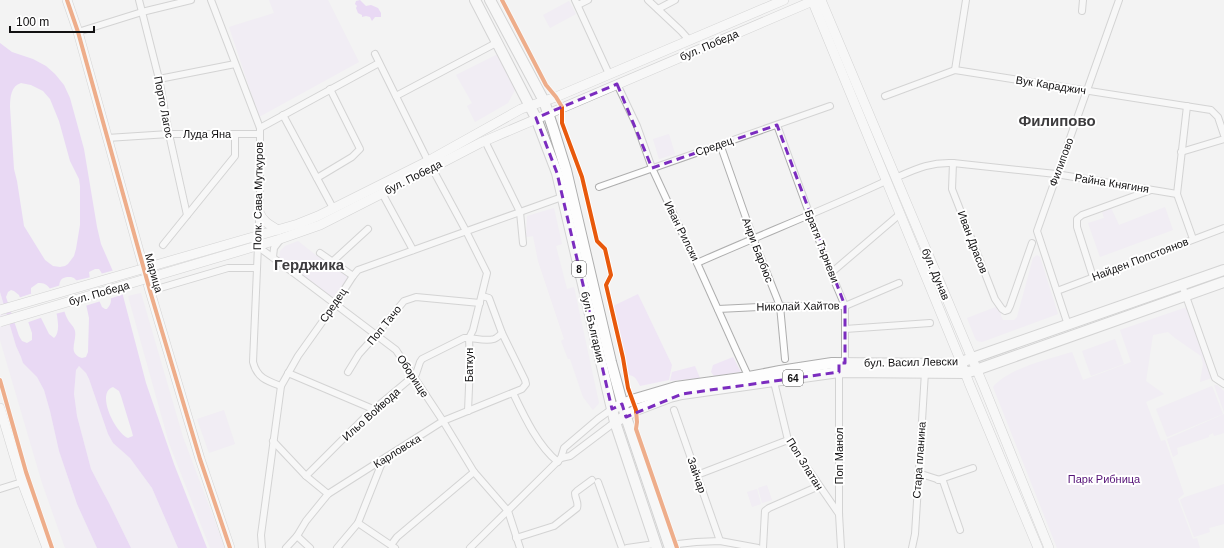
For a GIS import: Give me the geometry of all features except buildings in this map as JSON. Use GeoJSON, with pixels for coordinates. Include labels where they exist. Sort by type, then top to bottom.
{"type":"FeatureCollection","features":[{"type":"Feature","properties":{"kind":"main road","name":"Марица"},"geometry":{"type":"LineString","coordinates":[[67,0],[78,32],[150,291],[200,459],[230,548]]}},
{"type":"Feature","properties":{"kind":"main road","name":"бул. България"},"geometry":{"type":"LineString","coordinates":[[475,0],[536,118],[556,173],[612,409],[656,546]]}},
{"type":"Feature","properties":{"kind":"main road","name":"бул. България"},"geometry":{"type":"LineString","coordinates":[[490,0],[544,102],[548,113],[566,170],[622,404],[669,547]]}},
{"type":"Feature","properties":{"kind":"main road","name":"бул. Победа"},"geometry":{"type":"LineString","coordinates":[[0,310],[258,236],[279,234],[320,225],[382,193],[520,109],[544,102],[784,0]]}},
{"type":"Feature","properties":{"kind":"main road","name":"бул. Победа"},"geometry":{"type":"LineString","coordinates":[[0,322],[257,246],[298,224],[536,118],[815,0]]}},
{"type":"Feature","properties":{"kind":"main road","name":"бул. Дунав"},"geometry":{"type":"LineString","coordinates":[[815,0],[895,178],[972,359],[1049,548]]}},
{"type":"Feature","properties":{"kind":"main road","name":"бул. Дунав"},"geometry":{"type":"LineString","coordinates":[[815,0],[886,181],[1038,548]]}},
{"type":"Feature","properties":{"kind":"main road"},"geometry":{"type":"LineString","coordinates":[[259,212],[261,218],[279,234]]}},
{"type":"Feature","properties":{"kind":"main road","name":"бул. Васил Левски"},"geometry":{"type":"LineString","coordinates":[[612,409],[622,404],[676,387],[750,380],[842,367],[950,364],[961,362],[1224,270]]}},
{"type":"Feature","properties":{"kind":"main road","name":"бул. Васил Левски"},"geometry":{"type":"LineString","coordinates":[[842,367],[965,373],[1224,282]]}},
{"type":"Feature","properties":{"kind":"main road","name":"бул. Васил Левски"},"geometry":{"type":"LineString","coordinates":[[616,422],[636,410],[670,397],[750,380]]}},
{"type":"Feature","properties":{"kind":"main road"},"geometry":{"type":"LineString","coordinates":[[0,408],[3,427],[47,548]]}},
{"type":"Feature","properties":{"kind":"street","name":"Порто Лагос"},"geometry":{"type":"LineString","coordinates":[[139,0],[159,79],[169,134],[187,215]]}},
{"type":"Feature","properties":{"kind":"street"},"geometry":{"type":"LineString","coordinates":[[78,32],[142,12],[191,0]]}},
{"type":"Feature","properties":{"kind":"street","name":"Полк. Сава Муткуров"},"geometry":{"type":"LineString","coordinates":[[211,0],[260,131],[259,212],[253,362],[255,370],[261,376],[281,386]]}},
{"type":"Feature","properties":{"kind":"street"},"geometry":{"type":"LineString","coordinates":[[588,0],[577,3],[609,74]]}},
{"type":"Feature","properties":{"kind":"street"},"geometry":{"type":"LineString","coordinates":[[648,0],[689,40]]}},
{"type":"Feature","properties":{"kind":"street"},"geometry":{"type":"LineString","coordinates":[[658,9],[676,0]]}},
{"type":"Feature","properties":{"kind":"street"},"geometry":{"type":"LineString","coordinates":[[954,70],[966,0]]}},
{"type":"Feature","properties":{"kind":"street"},"geometry":{"type":"LineString","coordinates":[[1082,11],[1083,0]]}},
{"type":"Feature","properties":{"kind":"street","name":"Филипово"},"geometry":{"type":"LineString","coordinates":[[1068,325],[1037,231],[1119,0]]}},
{"type":"Feature","properties":{"kind":"street"},"geometry":{"type":"LineString","coordinates":[[396,96],[498,42]]}},
{"type":"Feature","properties":{"kind":"street"},"geometry":{"type":"LineString","coordinates":[[375,54],[430,165],[466,231]]}},
{"type":"Feature","properties":{"kind":"street"},"geometry":{"type":"LineString","coordinates":[[260,131],[283,115],[379,63]]}},
{"type":"Feature","properties":{"kind":"street"},"geometry":{"type":"LineString","coordinates":[[159,79],[235,64]]}},
{"type":"Feature","properties":{"kind":"street","name":"Вук Караджич"},"geometry":{"type":"LineString","coordinates":[[885,96],[954,70],[1211,110],[1218,117],[1224,135]]}},
{"type":"Feature","properties":{"kind":"street","name":"Иван Рилски"},"geometry":{"type":"LineString","coordinates":[[617,84],[636,126],[652,168],[750,380]]}},
{"type":"Feature","properties":{"kind":"street"},"geometry":{"type":"LineString","coordinates":[[317,178],[352,157],[360,149],[330,90]]}},
{"type":"Feature","properties":{"kind":"street","name":"Средец"},"geometry":{"type":"LineString","coordinates":[[599,187],[830,106]]}},
{"type":"Feature","properties":{"kind":"street"},"geometry":{"type":"LineString","coordinates":[[1187,106],[1177,194],[1193,239]]}},
{"type":"Feature","properties":{"kind":"street"},"geometry":{"type":"LineString","coordinates":[[283,115],[333,208]]}},
{"type":"Feature","properties":{"kind":"street","name":"Братя Търневи"},"geometry":{"type":"LineString","coordinates":[[777,125],[831,273],[845,306],[842,367]]}},
{"type":"Feature","properties":{"kind":"street","name":"Луда Яна"},"geometry":{"type":"LineString","coordinates":[[107,138],[169,134],[235,134],[260,131]]}},
{"type":"Feature","properties":{"kind":"street"},"geometry":{"type":"LineString","coordinates":[[163,245],[235,156],[235,134]]}},
{"type":"Feature","properties":{"kind":"street"},"geometry":{"type":"LineString","coordinates":[[1181,152],[1224,139]]}},
{"type":"Feature","properties":{"kind":"street"},"geometry":{"type":"LineString","coordinates":[[485,141],[520,212],[523,243]]}},
{"type":"Feature","properties":{"kind":"street","name":"Анри Барбюс"},"geometry":{"type":"LineString","coordinates":[[720,144],[753,238],[780,306],[785,359]]}},
{"type":"Feature","properties":{"kind":"street","name":"Райна Княгиня"},"geometry":{"type":"LineString","coordinates":[[895,178],[923,166],[940,162],[1056,174],[1177,194]]}},
{"type":"Feature","properties":{"kind":"street","name":"Иван Драсов"},"geometry":{"type":"LineString","coordinates":[[953,163],[952,189],[992,292],[1002,309],[1005,311],[1008,310],[1010,306],[1032,243]]}},
{"type":"Feature","properties":{"kind":"street"},"geometry":{"type":"LineString","coordinates":[[697,263],[886,181]]}},
{"type":"Feature","properties":{"kind":"street"},"geometry":{"type":"LineString","coordinates":[[1093,277],[1077,227],[1077,220],[1082,215],[1151,190]]}},
{"type":"Feature","properties":{"kind":"street"},"geometry":{"type":"LineString","coordinates":[[382,193],[413,250]]}},
{"type":"Feature","properties":{"kind":"street","name":"Средец"},"geometry":{"type":"LineString","coordinates":[[262,548],[261,534],[281,386],[298,356],[358,270],[562,197]]}},
{"type":"Feature","properties":{"kind":"street"},"geometry":{"type":"LineString","coordinates":[[831,273],[900,214]]}},
{"type":"Feature","properties":{"kind":"street","name":"Найден Попстоянов"},"geometry":{"type":"LineString","coordinates":[[1057,291],[1224,228]]}},
{"type":"Feature","properties":{"kind":"street"},"geometry":{"type":"LineString","coordinates":[[332,262],[368,229]]}},
{"type":"Feature","properties":{"kind":"street","name":"Баткун"},"geometry":{"type":"LineString","coordinates":[[466,231],[487,273],[473,330],[469,338],[470,364],[468,411]]}},
{"type":"Feature","properties":{"kind":"street"},"geometry":{"type":"LineString","coordinates":[[273,257],[274,248],[279,234]]}},
{"type":"Feature","properties":{"kind":"street","name":"Оборище"},"geometry":{"type":"LineString","coordinates":[[257,246],[396,350],[474,472],[508,512],[520,548]]}},
{"type":"Feature","properties":{"kind":"street"},"geometry":{"type":"LineString","coordinates":[[320,253],[353,276]]}},
{"type":"Feature","properties":{"kind":"street"},"geometry":{"type":"LineString","coordinates":[[150,291],[228,268],[257,268]]}},
{"type":"Feature","properties":{"kind":"street","name":"Николай Хайтов"},"geometry":{"type":"LineString","coordinates":[[718,309],[780,306],[845,306],[899,283]]}},
{"type":"Feature","properties":{"kind":"street"},"geometry":{"type":"LineString","coordinates":[[1182,285],[1215,378],[1224,383]]}},
{"type":"Feature","properties":{"kind":"street"},"geometry":{"type":"LineString","coordinates":[[482,296],[489,298],[502,333]]}},
{"type":"Feature","properties":{"kind":"street","name":"Поп Тачо"},"geometry":{"type":"LineString","coordinates":[[348,372],[359,354],[404,301],[416,298],[480,304]]}},
{"type":"Feature","properties":{"kind":"street"},"geometry":{"type":"LineString","coordinates":[[845,329],[930,323]]}},
{"type":"Feature","properties":{"kind":"street","name":"Ильо Войвода"},"geometry":{"type":"LineString","coordinates":[[306,476],[373,409],[416,374],[422,359],[464,338],[494,339],[502,333]]}},
{"type":"Feature","properties":{"kind":"street","name":"Карловска"},"geometry":{"type":"LineString","coordinates":[[286,548],[297,536],[306,521],[328,494],[443,422],[524,387],[526,384],[525,380],[502,333]]}},
{"type":"Feature","properties":{"kind":"street","name":"Поп Манол"},"geometry":{"type":"LineString","coordinates":[[842,367],[839,514],[842,548]]}},
{"type":"Feature","properties":{"kind":"street","name":"Стара планина"},"geometry":{"type":"LineString","coordinates":[[912,548],[915,534],[924,372]]}},
{"type":"Feature","properties":{"kind":"street"},"geometry":{"type":"LineString","coordinates":[[288,373],[373,409]]}},
{"type":"Feature","properties":{"kind":"street","name":"Поп Златан"},"geometry":{"type":"LineString","coordinates":[[775,386],[788,440],[839,514]]}},
{"type":"Feature","properties":{"kind":"street"},"geometry":{"type":"LineString","coordinates":[[513,393],[538,438],[550,455],[560,460]]}},
{"type":"Feature","properties":{"kind":"street"},"geometry":{"type":"LineString","coordinates":[[560,460],[564,448],[612,409]]}},
{"type":"Feature","properties":{"kind":"street","name":"Зайчар"},"geometry":{"type":"LineString","coordinates":[[674,410],[720,541]]}},
{"type":"Feature","properties":{"kind":"street"},"geometry":{"type":"LineString","coordinates":[[470,548],[560,460],[570,456],[616,422]]}},
{"type":"Feature","properties":{"kind":"street"},"geometry":{"type":"LineString","coordinates":[[697,475],[788,440]]}},
{"type":"Feature","properties":{"kind":"street"},"geometry":{"type":"LineString","coordinates":[[273,441],[306,476],[328,494]]}},
{"type":"Feature","properties":{"kind":"street"},"geometry":{"type":"LineString","coordinates":[[337,548],[358,522],[383,460]]}},
{"type":"Feature","properties":{"kind":"street"},"geometry":{"type":"LineString","coordinates":[[938,480],[973,468]]}},
{"type":"Feature","properties":{"kind":"street"},"geometry":{"type":"LineString","coordinates":[[358,522],[393,547],[397,537],[474,472]]}},
{"type":"Feature","properties":{"kind":"street"},"geometry":{"type":"LineString","coordinates":[[918,473],[943,481],[960,530]]}},
{"type":"Feature","properties":{"kind":"street"},"geometry":{"type":"LineString","coordinates":[[516,538],[554,526],[578,505],[575,493],[576,491],[595,481],[622,548]]}},
{"type":"Feature","properties":{"kind":"street"},"geometry":{"type":"LineString","coordinates":[[0,489],[22,482]]}},
{"type":"Feature","properties":{"kind":"street"},"geometry":{"type":"LineString","coordinates":[[763,548],[765,511],[819,486]]}},
{"type":"Feature","properties":{"kind":"street"},"geometry":{"type":"LineString","coordinates":[[297,536],[310,548]]}},
{"type":"Feature","properties":{"kind":"street"},"geometry":{"type":"LineString","coordinates":[[669,547],[696,542],[720,541],[758,548]]}},
{"type":"Feature","properties":{"kind":"street"},"geometry":{"type":"LineString","coordinates":[[627,548],[656,546]]}},
{"type":"Feature","properties":{"kind":"highlighted area"},"geometry":{"type":"Polygon","coordinates":[[[617,84],[652,168],[777,125],[845,306],[845,363],[839,363],[839,372],[682,394],[626,417],[622,404],[612,409],[557,173],[536,118],[617,84]]]}},
{"type":"Feature","properties":{"kind":"green space"},"geometry":{"type":"Polygon","coordinates":[[[269,0],[328,0],[359,62],[259,117],[229,27],[274,13],[269,0]]]}},
{"type":"Feature","properties":{"kind":"green space"},"geometry":{"type":"Polygon","coordinates":[[[569,1],[576,14],[550,28],[543,15],[569,1]]]}},
{"type":"Feature","properties":{"kind":"green space"},"geometry":{"type":"Polygon","coordinates":[[[500,53],[517,86],[508,103],[475,122],[467,106],[472,103],[456,75],[500,53]]]}},
{"type":"Feature","properties":{"kind":"green space"},"geometry":{"type":"Polygon","coordinates":[[[669,134],[675,154],[659,159],[653,139],[669,134]]]}},
{"type":"Feature","properties":{"kind":"green space"},"geometry":{"type":"Polygon","coordinates":[[[1165,207],[1173,230],[1100,257],[1088,223],[1104,218],[1102,212],[1111,208],[1119,225],[1165,207]]]}},
{"type":"Feature","properties":{"kind":"green space"},"geometry":{"type":"Polygon","coordinates":[[[554,208],[562,244],[556,246],[567,289],[574,287],[599,403],[593,410],[583,397],[570,359],[568,359],[561,341],[564,339],[538,261],[533,236],[526,237],[527,216],[554,208]]]}},
{"type":"Feature","properties":{"kind":"green space"},"geometry":{"type":"Polygon","coordinates":[[[298,241],[317,256],[319,255],[350,277],[335,300],[279,258],[280,251],[285,246],[298,241]]]}},
{"type":"Feature","properties":{"kind":"green space"},"geometry":{"type":"Polygon","coordinates":[[[1037,255],[1040,257],[1058,314],[982,342],[977,341],[967,318],[1001,305],[1001,316],[1003,320],[1014,320],[1017,317],[1033,258],[1037,255]]]}},
{"type":"Feature","properties":{"kind":"green space"},"geometry":{"type":"Polygon","coordinates":[[[0,292],[16,346],[23,363],[37,377],[44,390],[59,451],[77,504],[97,548],[65,548],[42,483],[0,340],[0,292]]]}},
{"type":"Feature","properties":{"kind":"green space"},"geometry":{"type":"Polygon","coordinates":[[[141,293],[183,437],[225,548],[210,548],[169,443],[128,296],[141,293]]]}},
{"type":"Feature","properties":{"kind":"green space"},"geometry":{"type":"Polygon","coordinates":[[[638,294],[672,365],[669,380],[640,386],[634,377],[628,375],[613,306],[638,294]]]}},
{"type":"Feature","properties":{"kind":"green space","name":"Парк Рибница"},"geometry":{"type":"Polygon","coordinates":[[[1187,307],[1212,378],[1200,382],[1203,364],[1201,356],[1168,332],[1153,335],[1146,381],[1164,394],[1146,402],[1161,441],[1165,440],[1184,494],[1178,499],[1193,539],[1197,538],[1200,548],[1057,548],[993,387],[1000,380],[1019,369],[1072,352],[1083,380],[1131,362],[1120,330],[1187,307]]]}},
{"type":"Feature","properties":{"kind":"green space"},"geometry":{"type":"Polygon","coordinates":[[[1115,339],[1124,364],[1091,376],[1082,351],[1115,339]]]}},
{"type":"Feature","properties":{"kind":"green space"},"geometry":{"type":"Polygon","coordinates":[[[733,357],[741,372],[714,376],[711,372],[713,365],[733,357]]]}},
{"type":"Feature","properties":{"kind":"green space"},"geometry":{"type":"Polygon","coordinates":[[[79,366],[86,373],[89,379],[108,434],[113,443],[130,458],[152,488],[178,548],[131,548],[91,469],[77,416],[74,394],[76,370],[79,366]]]}},
{"type":"Feature","properties":{"kind":"green space"},"geometry":{"type":"Polygon","coordinates":[[[695,366],[700,378],[670,381],[672,372],[695,366]]]}},
{"type":"Feature","properties":{"kind":"green space"},"geometry":{"type":"Polygon","coordinates":[[[1214,385],[1217,385],[1224,391],[1224,412],[1214,385]]]}},
{"type":"Feature","properties":{"kind":"green space"},"geometry":{"type":"Polygon","coordinates":[[[1212,386],[1223,414],[1167,437],[1156,409],[1212,386]]]}},
{"type":"Feature","properties":{"kind":"green space"},"geometry":{"type":"Polygon","coordinates":[[[224,410],[235,444],[209,453],[197,419],[224,410]]]}},
{"type":"Feature","properties":{"kind":"green space"},"geometry":{"type":"Polygon","coordinates":[[[1224,414],[1224,433],[1214,436],[1213,433],[1209,435],[1209,437],[1177,448],[1178,454],[1173,457],[1167,439],[1224,414]]]}},
{"type":"Feature","properties":{"kind":"green space"},"geometry":{"type":"Polygon","coordinates":[[[1224,484],[1224,524],[1209,528],[1210,532],[1194,537],[1180,500],[1224,484]]]}},
{"type":"Feature","properties":{"kind":"green space"},"geometry":{"type":"Polygon","coordinates":[[[767,485],[772,500],[762,503],[758,488],[767,485]]]}},
{"type":"Feature","properties":{"kind":"green space"},"geometry":{"type":"Polygon","coordinates":[[[757,489],[761,504],[752,507],[747,492],[757,489]]]}},
{"type":"Feature","properties":{"kind":"shaded area"},"geometry":{"type":"Polygon","coordinates":[[[360,0],[366,6],[371,5],[378,8],[381,13],[381,17],[375,17],[372,21],[370,17],[362,17],[362,15],[358,13],[356,8],[357,6],[355,4],[356,1],[360,0]]]}},
{"type":"Feature","properties":{"kind":"shaded area"},"geometry":{"type":"Polygon","coordinates":[[[0,43],[12,52],[33,59],[46,66],[64,85],[70,98],[84,149],[101,244],[122,292],[146,383],[174,464],[207,548],[178,548],[152,488],[130,458],[113,443],[108,434],[89,379],[86,373],[79,366],[76,370],[74,394],[77,416],[91,469],[131,548],[97,548],[77,504],[59,451],[44,390],[37,377],[23,363],[16,346],[0,292],[0,43]],[[21,83],[13,89],[10,99],[10,107],[14,169],[24,226],[45,260],[53,266],[65,266],[74,256],[80,225],[79,179],[70,161],[59,121],[50,99],[43,91],[31,85],[21,83]],[[99,269],[89,272],[90,280],[102,307],[107,309],[111,303],[111,300],[105,280],[99,269]],[[63,278],[60,282],[60,294],[68,320],[75,331],[75,353],[77,356],[82,358],[86,357],[88,352],[89,318],[86,304],[78,282],[74,278],[63,278]],[[38,283],[31,288],[34,304],[49,334],[54,338],[57,334],[58,322],[50,289],[45,284],[38,283]],[[11,290],[8,292],[6,297],[19,336],[22,341],[27,343],[32,340],[32,333],[19,295],[11,290]],[[113,387],[108,391],[106,397],[109,413],[113,422],[123,435],[128,438],[133,436],[119,391],[113,387]]]}},
{"type":"Feature","properties":{"kind":"pier"},"geometry":{"type":"Polygon","coordinates":[[[115,270],[124,294],[109,299],[100,274],[115,270]]]}},
{"type":"Feature","properties":{"kind":"pier"},"geometry":{"type":"Polygon","coordinates":[[[91,277],[101,301],[85,306],[74,281],[91,277]]]}},
{"type":"Feature","properties":{"kind":"pier"},"geometry":{"type":"Polygon","coordinates":[[[61,285],[67,311],[55,314],[48,289],[61,285]]]}},
{"type":"Feature","properties":{"kind":"pier"},"geometry":{"type":"Polygon","coordinates":[[[33,293],[43,317],[26,323],[18,298],[33,293]]]}},
{"type":"Feature","properties":{"kind":"cycle path"},"geometry":{"type":"LineString","coordinates":[[67,0],[78,32],[150,291],[200,459],[230,548]]}},
{"type":"Feature","properties":{"kind":"cycle path"},"geometry":{"type":"LineString","coordinates":[[502,0],[546,85],[562,107],[562,123],[582,177],[597,241],[605,249],[611,275],[606,285],[623,358],[628,388],[636,410],[636,429],[677,548]]}},
{"type":"Feature","properties":{"kind":"cycle path"},"geometry":{"type":"LineString","coordinates":[[0,380],[26,472],[52,548]]}},
{"type":"Feature","properties":{"kind":"district","name":"Филипово"},"geometry":{"type":"Point","coordinates":[1057,121]}},
{"type":"Feature","properties":{"kind":"district","name":"Герджика"},"geometry":{"type":"Point","coordinates":[309,265]}}]}
